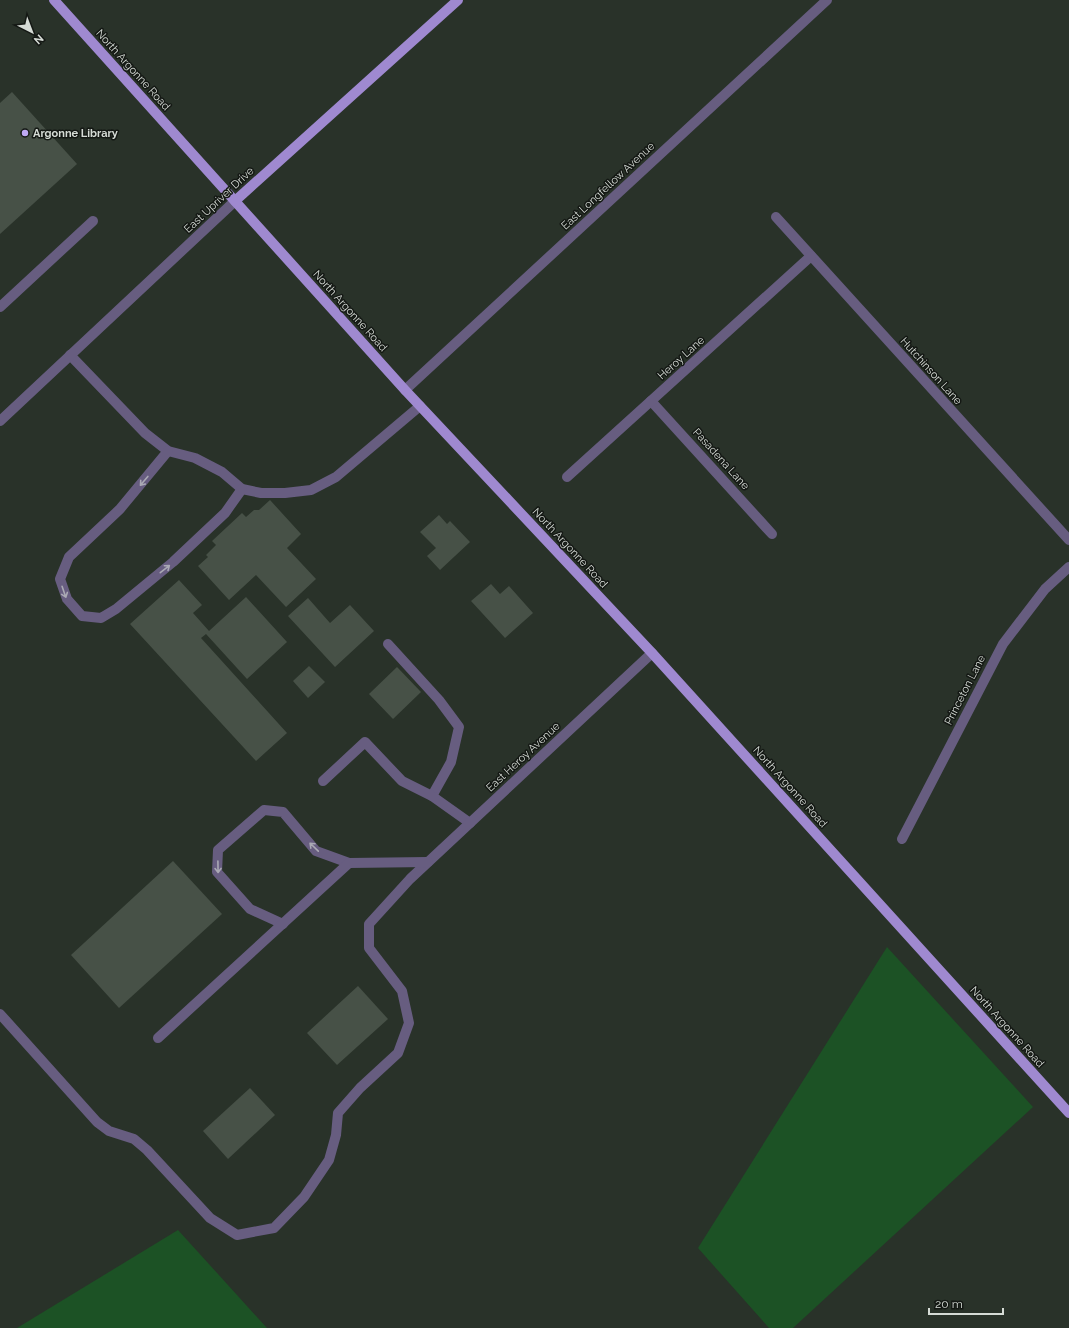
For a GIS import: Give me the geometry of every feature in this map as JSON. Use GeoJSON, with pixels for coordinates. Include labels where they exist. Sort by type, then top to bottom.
{"type":"FeatureCollection","features":[{"type":"Feature","properties":{"kind":"main road","name":"North Argonne Road"},"geometry":{"type":"LineString","coordinates":[[54,0],[405,390],[652,653],[1069,1113]]}},
{"type":"Feature","properties":{"kind":"main road","name":"East Upriver Drive"},"geometry":{"type":"LineString","coordinates":[[235,201],[458,0]]}},
{"type":"Feature","properties":{"kind":"street","name":"East Longfellow Avenue"},"geometry":{"type":"LineString","coordinates":[[405,390],[827,0]]}},
{"type":"Feature","properties":{"kind":"street","name":"East Upriver Drive"},"geometry":{"type":"LineString","coordinates":[[0,421],[235,201]]}},
{"type":"Feature","properties":{"kind":"street","name":"Hutchinson Lane"},"geometry":{"type":"LineString","coordinates":[[776,217],[1069,540]]}},
{"type":"Feature","properties":{"kind":"street"},"geometry":{"type":"LineString","coordinates":[[0,307],[94,221]]}},
{"type":"Feature","properties":{"kind":"street","name":"Heroy Lane"},"geometry":{"type":"LineString","coordinates":[[567,477],[811,256]]}},
{"type":"Feature","properties":{"kind":"street"},"geometry":{"type":"LineString","coordinates":[[70,355],[145,433],[168,451],[202,461],[222,472],[242,489],[261,493],[285,493],[311,490],[336,477],[420,406]]}},
{"type":"Feature","properties":{"kind":"street","name":"Pasadena Lane"},"geometry":{"type":"LineString","coordinates":[[652,401],[772,534]]}},
{"type":"Feature","properties":{"kind":"street"},"geometry":{"type":"LineString","coordinates":[[168,451],[120,510],[69,557],[60,578],[67,599],[82,616],[101,618],[116,609],[190,546],[224,513],[242,489]]}},
{"type":"Feature","properties":{"kind":"street","name":"Princeton Lane"},"geometry":{"type":"LineString","coordinates":[[902,839],[1003,644],[1045,589],[1069,566]]}},
{"type":"Feature","properties":{"kind":"street"},"geometry":{"type":"LineString","coordinates":[[388,644],[439,700],[459,728],[451,762],[432,796]]}},
{"type":"Feature","properties":{"kind":"street","name":"East Heroy Avenue"},"geometry":{"type":"LineString","coordinates":[[0,1014],[97,1122],[109,1131],[134,1139],[210,1218],[237,1236],[274,1228],[304,1197],[330,1160],[336,1135],[338,1113],[360,1088],[398,1053],[409,1023],[402,991],[368,948],[368,924],[410,879],[652,653]]}},
{"type":"Feature","properties":{"kind":"street"},"geometry":{"type":"LineString","coordinates":[[323,781],[365,742],[402,781],[432,796],[470,823]]}},
{"type":"Feature","properties":{"kind":"street"},"geometry":{"type":"LineString","coordinates":[[283,924],[250,909],[217,872],[218,850],[264,810],[283,812],[316,851],[349,864],[428,862]]}},
{"type":"Feature","properties":{"kind":"street"},"geometry":{"type":"LineString","coordinates":[[158,1038],[349,864]]}},
{"type":"Feature","properties":{"kind":"green space"},"geometry":{"type":"Polygon","coordinates":[[[887,947],[1033,1107],[793,1328],[769,1328],[698,1248],[887,947]]]}},
{"type":"Feature","properties":{"kind":"green space"},"geometry":{"type":"Polygon","coordinates":[[[178,1230],[267,1328],[17,1328],[178,1230]]]}},
{"type":"Feature","properties":{"kind":"building","name":"Argonne Library"},"geometry":{"type":"Polygon","coordinates":[[[12,92],[77,164],[0,234],[0,103],[12,92]]]}},
{"type":"Feature","properties":{"kind":"building"},"geometry":{"type":"Polygon","coordinates":[[[270,500],[301,534],[287,548],[316,579],[286,607],[256,575],[229,600],[198,566],[208,557],[206,555],[216,545],[212,541],[242,513],[246,517],[254,510],[259,510],[270,500]]]}},
{"type":"Feature","properties":{"kind":"building"},"geometry":{"type":"Polygon","coordinates":[[[439,515],[447,524],[450,521],[470,542],[440,570],[427,556],[436,548],[420,532],[439,515]]]}},
{"type":"Feature","properties":{"kind":"building"},"geometry":{"type":"Polygon","coordinates":[[[179,580],[202,605],[193,613],[209,631],[246,597],[287,642],[247,679],[206,634],[201,638],[287,733],[256,761],[130,624],[179,580]]]}},
{"type":"Feature","properties":{"kind":"building"},"geometry":{"type":"Polygon","coordinates":[[[491,584],[500,594],[509,586],[533,613],[505,638],[471,601],[491,584]]]}},
{"type":"Feature","properties":{"kind":"building"},"geometry":{"type":"Polygon","coordinates":[[[308,598],[330,623],[350,605],[374,631],[335,667],[288,616],[308,598]]]}},
{"type":"Feature","properties":{"kind":"building"},"geometry":{"type":"Polygon","coordinates":[[[309,666],[325,682],[308,698],[293,681],[309,666]]]}},
{"type":"Feature","properties":{"kind":"building"},"geometry":{"type":"Polygon","coordinates":[[[397,667],[421,692],[393,719],[369,694],[397,667]]]}},
{"type":"Feature","properties":{"kind":"building"},"geometry":{"type":"Polygon","coordinates":[[[173,861],[222,914],[119,1008],[71,955],[173,861]]]}},
{"type":"Feature","properties":{"kind":"building"},"geometry":{"type":"Polygon","coordinates":[[[358,986],[388,1019],[337,1065],[307,1033],[358,986]]]}},
{"type":"Feature","properties":{"kind":"building"},"geometry":{"type":"Polygon","coordinates":[[[250,1088],[275,1115],[228,1159],[203,1131],[250,1088]]]}},
{"type":"Feature","properties":{"kind":"place","name":"Argonne Library"},"geometry":{"type":"Point","coordinates":[25,133]}}]}
